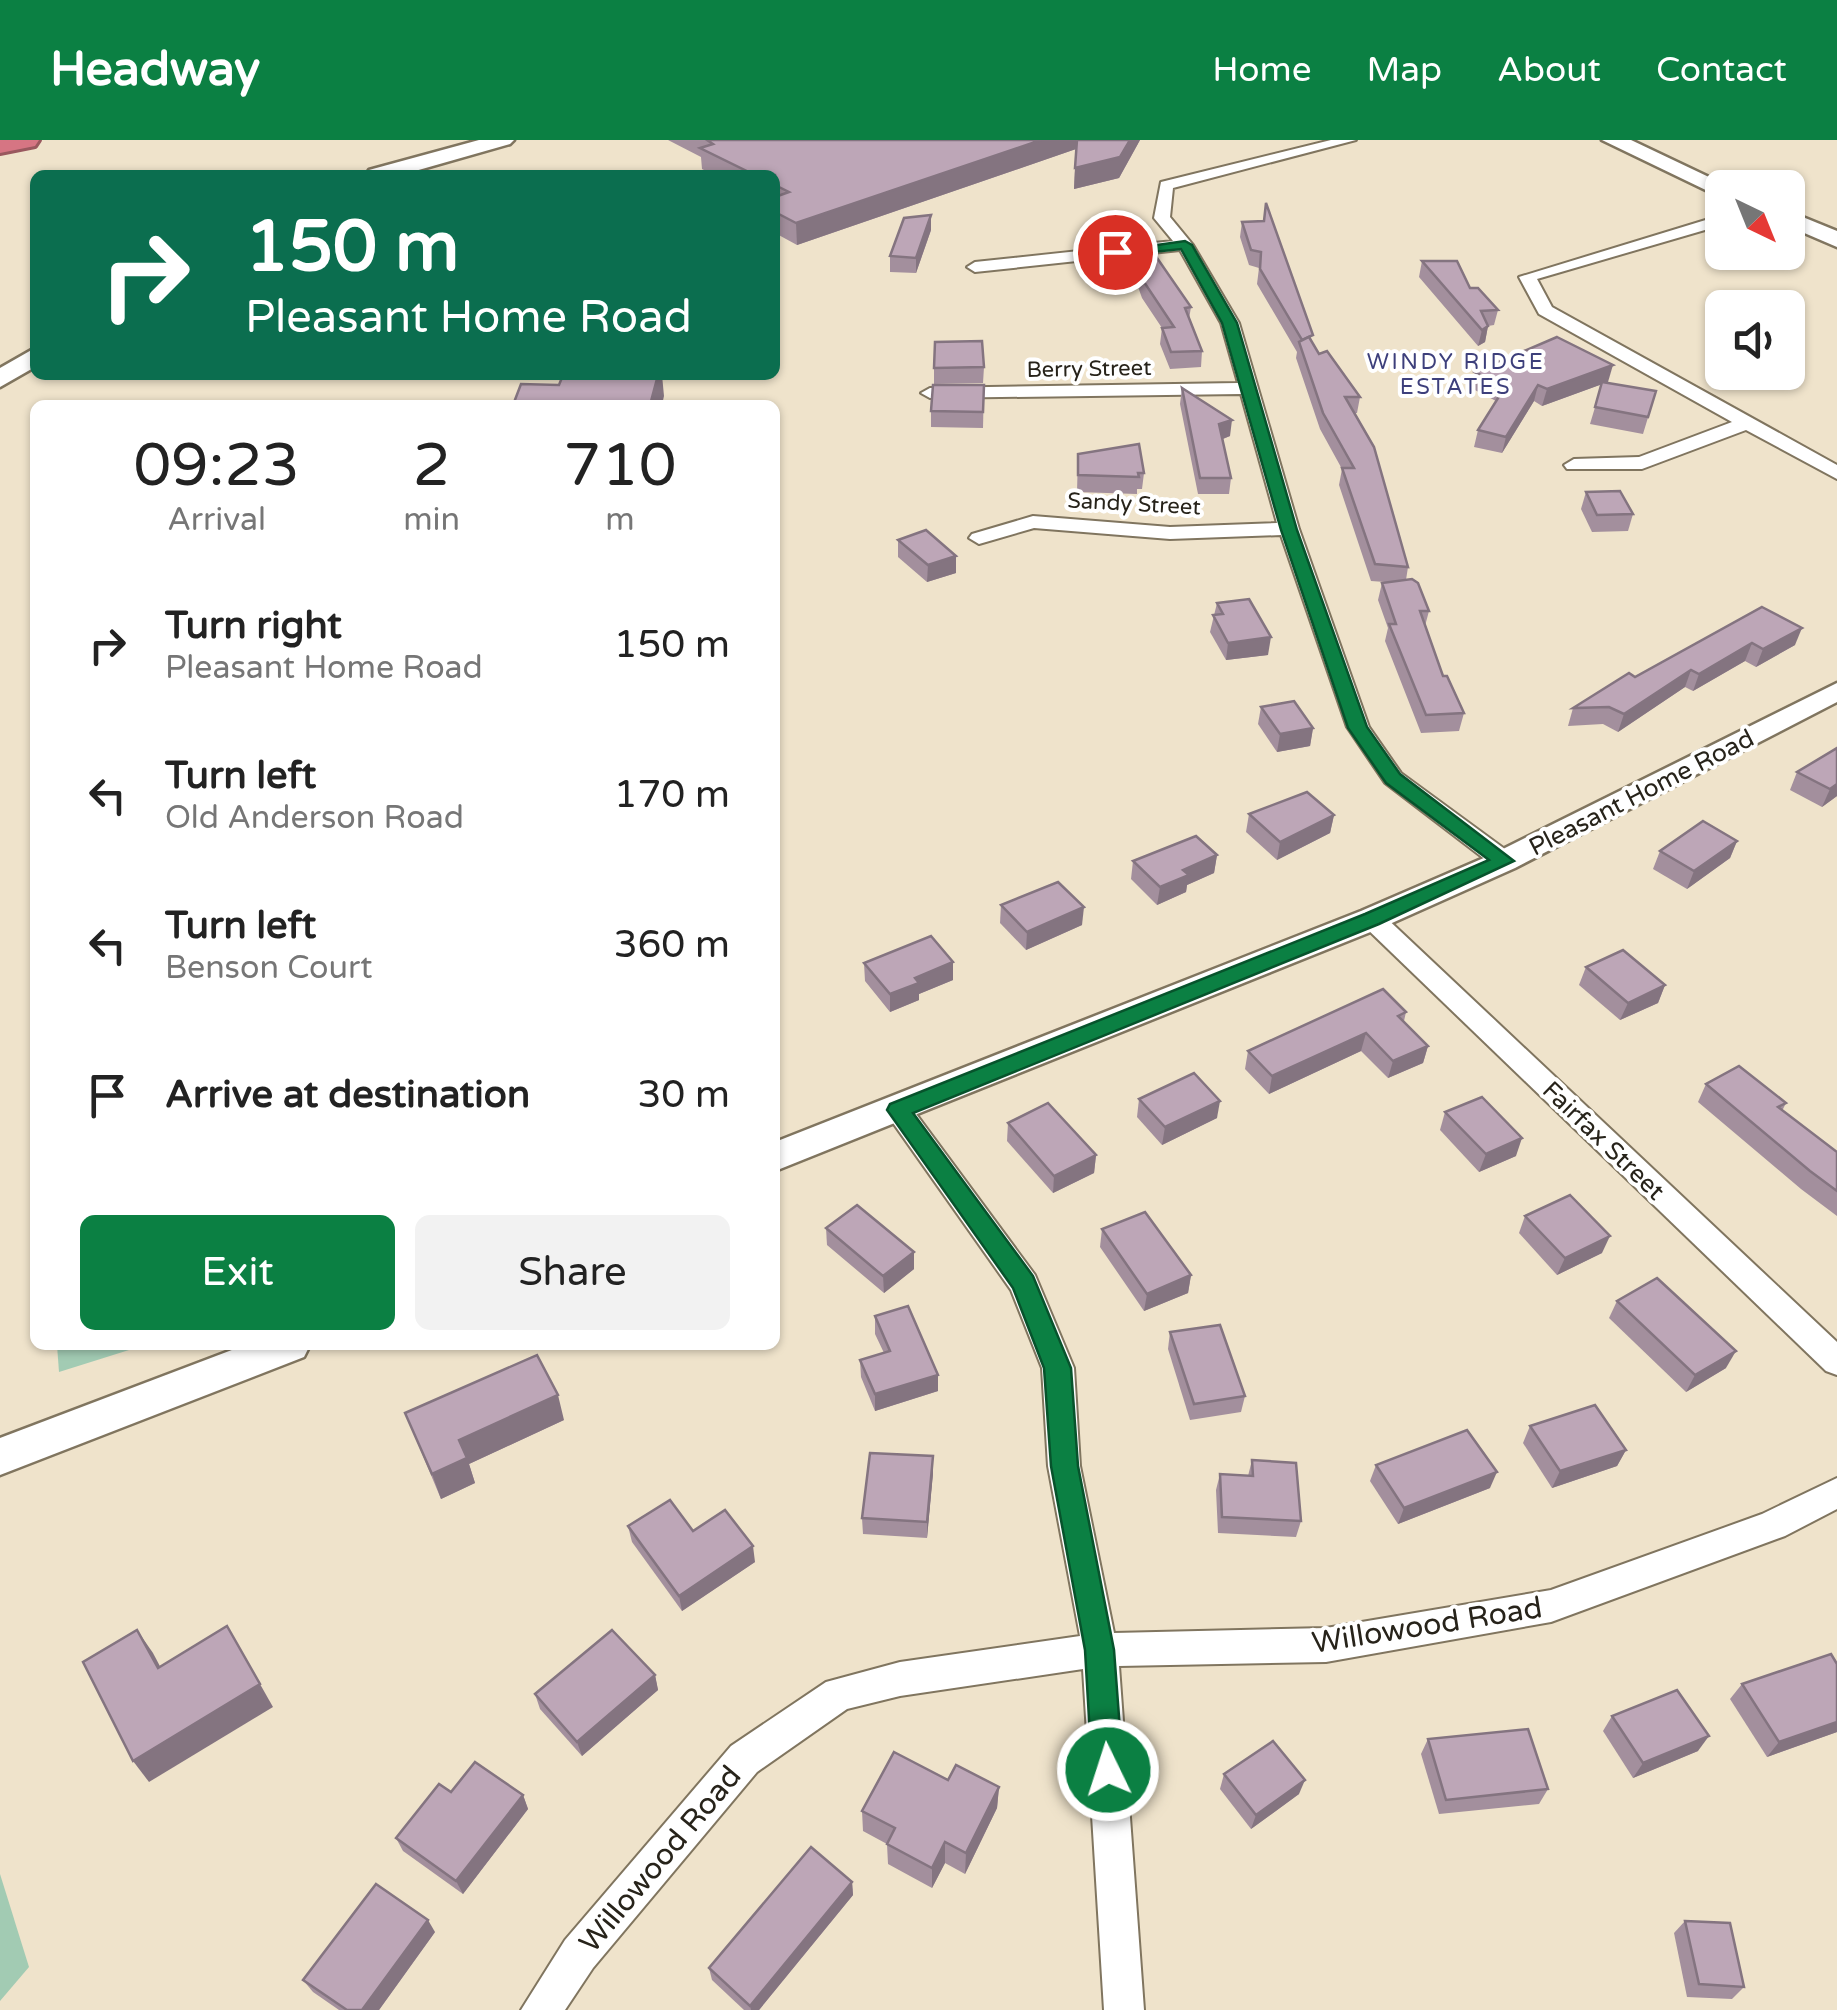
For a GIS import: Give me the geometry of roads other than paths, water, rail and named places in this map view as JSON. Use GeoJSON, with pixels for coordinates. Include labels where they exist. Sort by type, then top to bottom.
{"type":"FeatureCollection","features":[{"type":"Feature","properties":{"kind":"highway"},"geometry":{"type":"LineString","coordinates":[[0,144],[24,140]]}},
{"type":"Feature","properties":{"kind":"main road"},"geometry":{"type":"LineString","coordinates":[[394,170],[502,140]]}},
{"type":"Feature","properties":{"kind":"main road"},"geometry":{"type":"LineString","coordinates":[[1613,140],[1705,181]]}},
{"type":"Feature","properties":{"kind":"main road"},"geometry":{"type":"LineString","coordinates":[[1805,226],[1837,240]]}},
{"type":"Feature","properties":{"kind":"main road"},"geometry":{"type":"LineString","coordinates":[[0,379],[30,359]]}},
{"type":"Feature","properties":{"kind":"street"},"geometry":{"type":"LineString","coordinates":[[1349,140],[1166,185],[1162,218],[1185,245],[1230,323],[1289,530],[1358,728],[1393,778],[1504,861]]}},
{"type":"Feature","properties":{"kind":"street"},"geometry":{"type":"LineString","coordinates":[[1705,225],[1526,277],[1545,310],[1744,424],[1837,472]]}},
{"type":"Feature","properties":{"kind":"street"},"geometry":{"type":"LineString","coordinates":[[974,266],[1185,245]]}},
{"type":"Feature","properties":{"kind":"street","name":"Berry Street"},"geometry":{"type":"LineString","coordinates":[[930,393],[1250,388]]}},
{"type":"Feature","properties":{"kind":"street"},"geometry":{"type":"LineString","coordinates":[[1574,465],[1642,463],[1744,424]]}},
{"type":"Feature","properties":{"kind":"street","name":"Sandy Street"},"geometry":{"type":"LineString","coordinates":[[979,538],[1034,522],[1170,533],[1289,530]]}},
{"type":"Feature","properties":{"kind":"street","name":"Pleasant Home Road"},"geometry":{"type":"LineString","coordinates":[[780,1155],[1372,919],[1504,861],[1837,691]]}},
{"type":"Feature","properties":{"kind":"street","name":"Fairfax Street"},"geometry":{"type":"LineString","coordinates":[[1372,919],[1837,1362]]}},
{"type":"Feature","properties":{"kind":"street"},"geometry":{"type":"LineString","coordinates":[[898,1110],[1024,1284],[1058,1368],[1064,1466],[1100,1650],[1124,2010]]}},
{"type":"Feature","properties":{"kind":"street"},"geometry":{"type":"LineString","coordinates":[[0,1457],[277,1350]]}},
{"type":"Feature","properties":{"kind":"street","name":"Willowood Road"},"geometry":{"type":"LineString","coordinates":[[540,2010],[579,1954],[744,1759],[839,1694],[900,1679],[1100,1650],[1326,1646],[1550,1606],[1773,1525],[1837,1493]]}},
{"type":"Feature","properties":{"kind":"district","name":"WINDY RIDGE ESTATES"},"geometry":{"type":"Point","coordinates":[1456,374]}}]}
